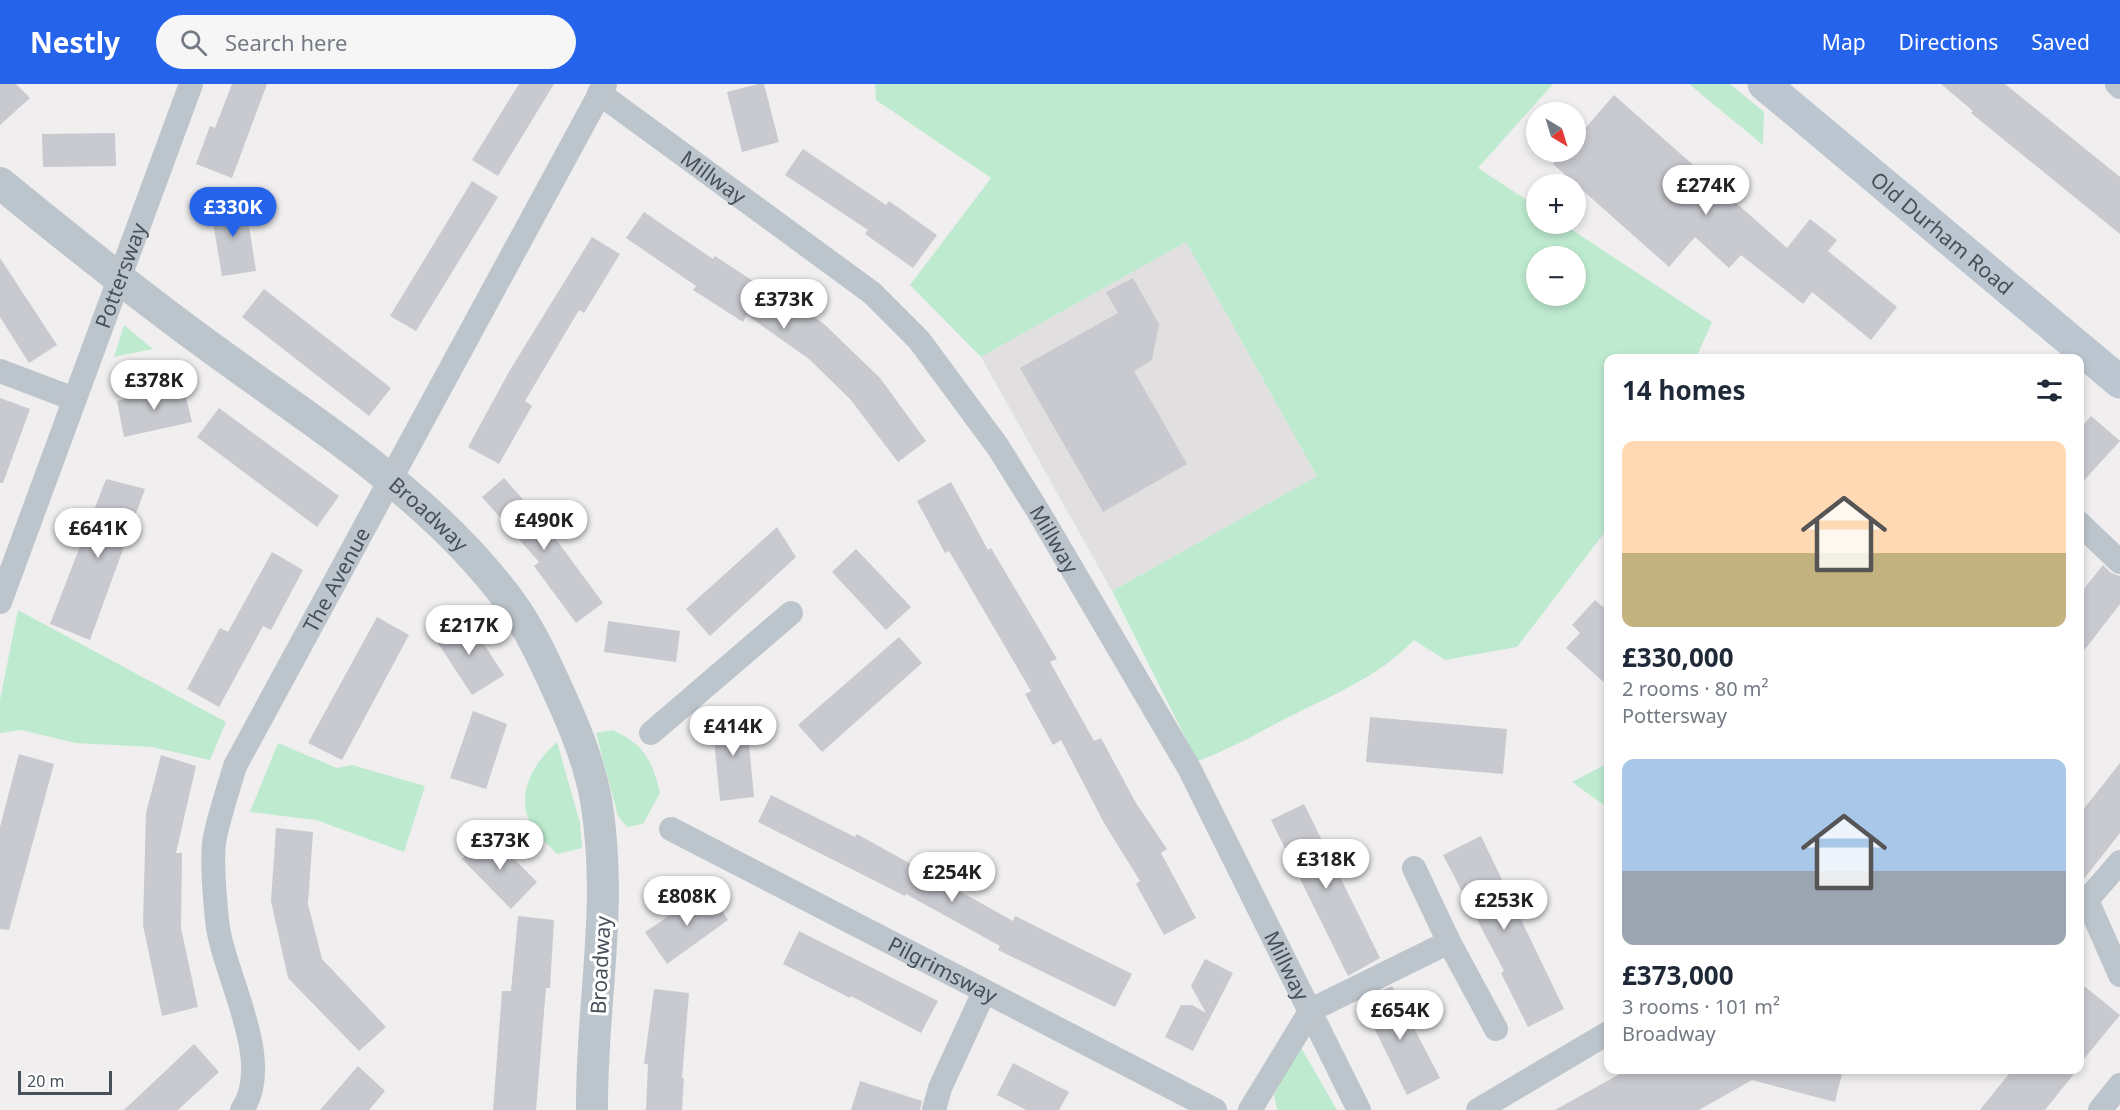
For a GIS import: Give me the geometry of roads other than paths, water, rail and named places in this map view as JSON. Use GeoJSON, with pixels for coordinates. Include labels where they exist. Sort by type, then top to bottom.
{"type":"FeatureCollection","features":[{"type":"Feature","properties":{"kind":"main road","name":"Old Durham Road"},"geometry":{"type":"LineString","coordinates":[[1764,84],[2120,382]]}},
{"type":"Feature","properties":{"kind":"street","name":"Pottersway"},"geometry":{"type":"LineString","coordinates":[[0,600],[191,84]]}},
{"type":"Feature","properties":{"kind":"street","name":"The Avenue"},"geometry":{"type":"LineString","coordinates":[[242,1110],[249,1098],[252,1069],[247,1029],[217,921],[214,839],[235,766],[392,480],[602,88]]}},
{"type":"Feature","properties":{"kind":"street","name":"Millway"},"geometry":{"type":"LineString","coordinates":[[602,88],[872,293],[919,340],[998,447],[1190,768],[1359,1110]]}},
{"type":"Feature","properties":{"kind":"street","name":"Broadway"},"geometry":{"type":"LineString","coordinates":[[0,183],[119,281],[392,480],[445,525],[512,604],[536,643],[586,755],[595,797],[604,873],[603,951],[592,1110]]}},
{"type":"Feature","properties":{"kind":"street"},"geometry":{"type":"LineString","coordinates":[[0,371],[74,399]]}},
{"type":"Feature","properties":{"kind":"street"},"geometry":{"type":"LineString","coordinates":[[2084,527],[2120,562]]}},
{"type":"Feature","properties":{"kind":"street"},"geometry":{"type":"LineString","coordinates":[[651,733],[791,613]]}},
{"type":"Feature","properties":{"kind":"street","name":"Pilgrimsway"},"geometry":{"type":"LineString","coordinates":[[671,829],[1215,1110]]}},
{"type":"Feature","properties":{"kind":"street"},"geometry":{"type":"LineString","coordinates":[[2120,862],[2087,900],[2120,975]]}},
{"type":"Feature","properties":{"kind":"street"},"geometry":{"type":"LineString","coordinates":[[1414,868],[1449,942],[1496,1029]]}},
{"type":"Feature","properties":{"kind":"street"},"geometry":{"type":"LineString","coordinates":[[1250,1110],[1311,1010],[1449,942]]}},
{"type":"Feature","properties":{"kind":"street"},"geometry":{"type":"LineString","coordinates":[[934,1110],[940,1088],[984,992]]}},
{"type":"Feature","properties":{"kind":"street"},"geometry":{"type":"LineString","coordinates":[[1478,1110],[1604,1035]]}},
{"type":"Feature","properties":{"kind":"street"},"geometry":{"type":"LineString","coordinates":[[2100,1110],[2120,1086]]}}]}
